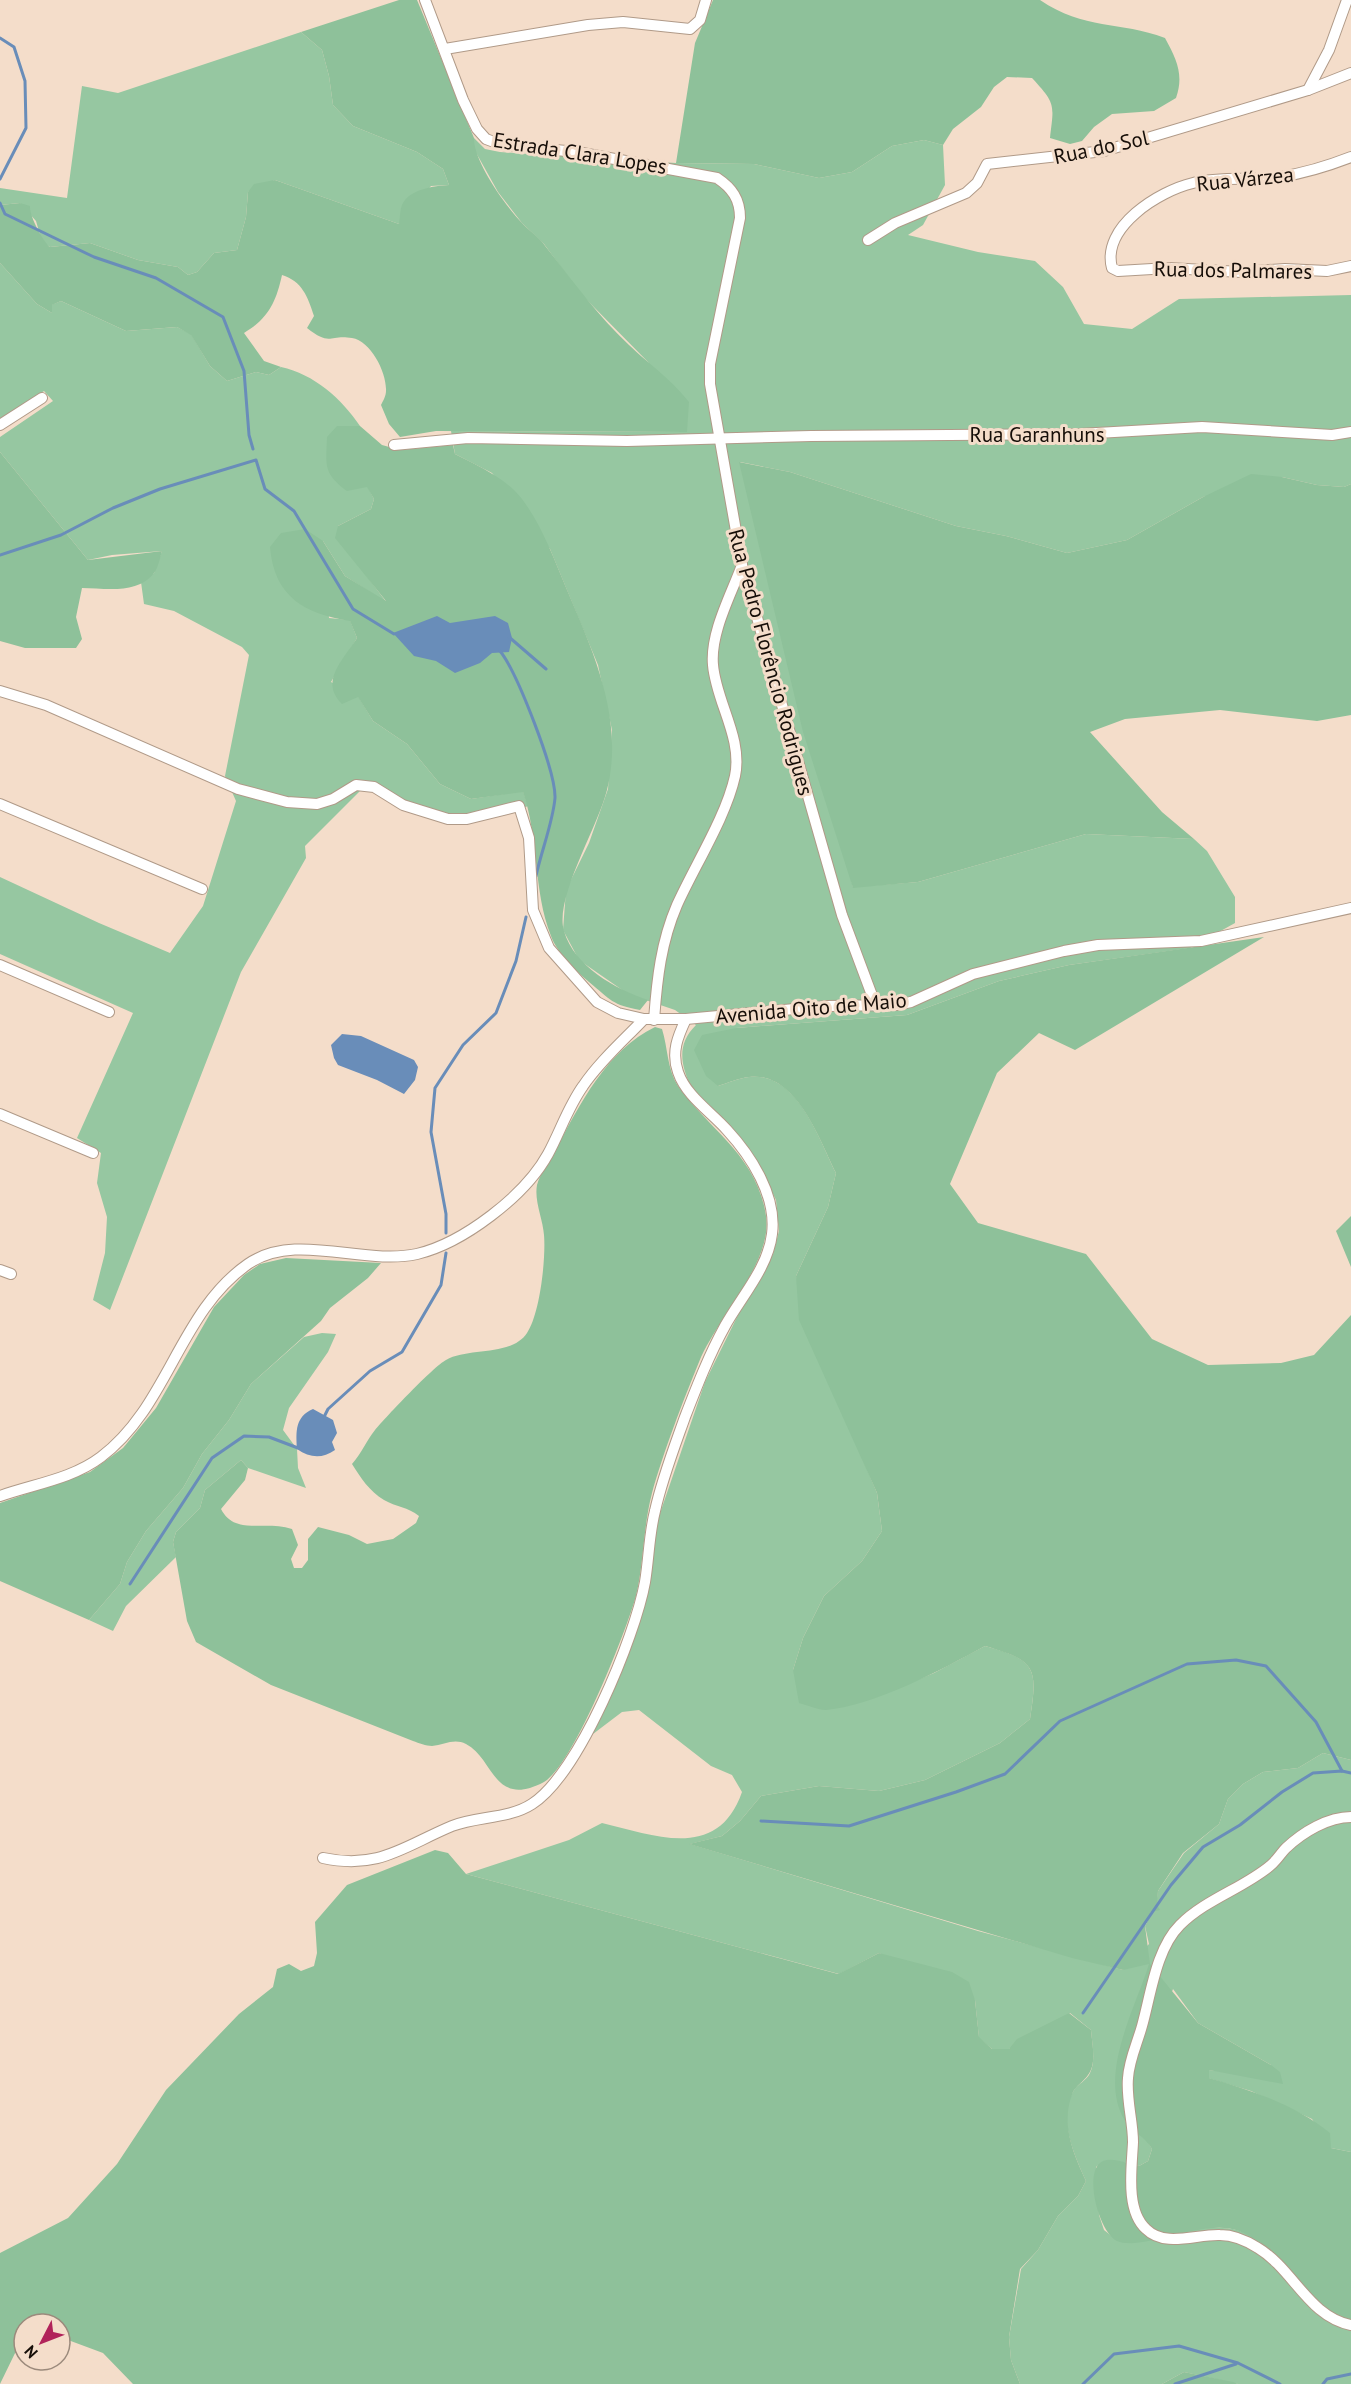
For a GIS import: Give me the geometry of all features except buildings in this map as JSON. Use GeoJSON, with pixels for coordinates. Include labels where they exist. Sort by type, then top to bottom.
{"type":"FeatureCollection","features":[{"type":"Feature","properties":{"kind":"street","name":"Estrada Clara Lopes"},"geometry":{"type":"LineString","coordinates":[[425,0],[472,121],[479,133],[489,141],[502,145],[643,163],[717,178]]}},
{"type":"Feature","properties":{"kind":"street"},"geometry":{"type":"LineString","coordinates":[[445,49],[588,25],[623,22],[690,29],[700,20],[706,0]]}},
{"type":"Feature","properties":{"kind":"street"},"geometry":{"type":"LineString","coordinates":[[1308,90],[1329,50],[1347,0]]}},
{"type":"Feature","properties":{"kind":"street","name":"Rua do Sol"},"geometry":{"type":"LineString","coordinates":[[868,240],[895,223],[966,193],[977,183],[987,164],[1104,151],[1308,90],[1351,73]]}},
{"type":"Feature","properties":{"kind":"street","name":"Rua Várzea"},"geometry":{"type":"LineString","coordinates":[[1114,270],[1110,256],[1113,239],[1121,227],[1142,209],[1174,190],[1194,182],[1279,177],[1327,166],[1351,157]]}},
{"type":"Feature","properties":{"kind":"street","name":"Rua Pedro Florêncio Rodrigues"},"geometry":{"type":"LineString","coordinates":[[717,178],[734,193],[740,214],[710,364],[710,384],[722,439],[742,565],[842,915],[876,1006]]}},
{"type":"Feature","properties":{"kind":"street","name":"Rua dos Palmares"},"geometry":{"type":"LineString","coordinates":[[1114,270],[1169,268],[1241,272],[1285,268],[1327,271],[1351,266]]}},
{"type":"Feature","properties":{"kind":"street"},"geometry":{"type":"LineString","coordinates":[[0,425],[42,398]]}},
{"type":"Feature","properties":{"kind":"street","name":"Rua Garanhuns"},"geometry":{"type":"LineString","coordinates":[[394,445],[468,438],[563,441],[722,439],[812,435],[1079,434],[1202,427],[1332,435],[1351,432]]}},
{"type":"Feature","properties":{"kind":"street"},"geometry":{"type":"LineString","coordinates":[[0,1496],[80,1470],[110,1449],[141,1416],[180,1347],[216,1292],[257,1259],[270,1254],[306,1250],[377,1257],[415,1254],[448,1242],[481,1222],[510,1199],[541,1165],[585,1083],[649,1020],[662,948],[678,904],[734,778],[735,752],[716,686],[712,662],[720,625],[742,565]]}},
{"type":"Feature","properties":{"kind":"street","name":"Avenida Oito de Maio"},"geometry":{"type":"LineString","coordinates":[[0,691],[17,694],[46,705],[238,789],[287,802],[317,804],[333,799],[352,786],[360,785],[374,787],[403,805],[448,819],[467,819],[519,806],[529,838],[533,910],[549,948],[597,1002],[618,1013],[649,1020],[686,1019],[827,1006],[905,1004],[973,974],[1064,951],[1098,945],[1201,941],[1351,908]]}},
{"type":"Feature","properties":{"kind":"street"},"geometry":{"type":"LineString","coordinates":[[0,804],[202,889]]}},
{"type":"Feature","properties":{"kind":"street"},"geometry":{"type":"LineString","coordinates":[[0,965],[109,1012]]}},
{"type":"Feature","properties":{"kind":"street"},"geometry":{"type":"LineString","coordinates":[[323,1858],[340,1862],[378,1860],[411,1847],[452,1826],[528,1806],[560,1778],[602,1703],[639,1604],[654,1512],[689,1407],[712,1352],[759,1269],[772,1234],[771,1212],[757,1172],[728,1131],[686,1087],[677,1071],[675,1048],[686,1019]]}},
{"type":"Feature","properties":{"kind":"street"},"geometry":{"type":"LineString","coordinates":[[0,1114],[93,1153]]}},
{"type":"Feature","properties":{"kind":"street"},"geometry":{"type":"LineString","coordinates":[[0,1270],[11,1274]]}},
{"type":"Feature","properties":{"kind":"street"},"geometry":{"type":"LineString","coordinates":[[1351,1817],[1326,1822],[1308,1831],[1286,1847],[1271,1865],[1179,1925],[1168,1940],[1161,1959],[1130,2063],[1127,2081],[1133,2132],[1133,2202],[1138,2220],[1146,2230],[1163,2239],[1222,2235],[1239,2238],[1259,2248],[1276,2261],[1317,2307],[1336,2322],[1351,2325]]}},
{"type":"Feature","properties":{"kind":"green space"},"geometry":{"type":"Polygon","coordinates":[[[399,0],[417,0],[474,138],[479,159],[500,196],[516,217],[544,244],[606,322],[689,402],[687,432],[436,431],[400,437],[389,424],[381,405],[386,395],[386,384],[381,367],[371,351],[359,340],[344,337],[321,337],[307,328],[314,316],[312,309],[307,296],[295,281],[289,278],[282,275],[270,308],[260,321],[244,333],[264,361],[281,367],[269,375],[256,372],[227,381],[210,366],[191,335],[177,327],[126,331],[61,301],[52,305],[52,313],[37,304],[0,263],[0,205],[20,203],[30,206],[37,228],[50,247],[90,243],[138,260],[178,267],[188,275],[197,272],[214,253],[237,250],[246,217],[248,192],[254,184],[275,180],[399,224],[402,205],[410,195],[429,188],[449,185],[443,169],[417,152],[353,126],[333,105],[322,50],[301,32],[399,0]]]}},
{"type":"Feature","properties":{"kind":"green space"},"geometry":{"type":"Polygon","coordinates":[[[713,0],[1040,0],[1056,10],[1087,21],[1133,29],[1165,38],[1178,68],[1178,90],[1176,98],[1154,111],[1112,114],[1094,127],[1082,141],[1070,144],[1050,138],[1052,105],[1032,78],[1007,77],[994,87],[981,107],[953,129],[943,145],[924,140],[892,146],[852,172],[819,178],[754,164],[676,163],[695,43],[713,0]]]}},
{"type":"Feature","properties":{"kind":"green space"},"geometry":{"type":"Polygon","coordinates":[[[301,32],[322,50],[333,105],[353,126],[417,152],[443,169],[449,185],[431,186],[399,224],[275,180],[248,192],[246,217],[237,250],[214,253],[197,272],[188,275],[178,267],[138,260],[90,243],[50,247],[42,242],[36,221],[20,203],[0,205],[0,188],[67,198],[82,86],[118,93],[301,32]]]}},
{"type":"Feature","properties":{"kind":"green space"},"geometry":{"type":"Polygon","coordinates":[[[474,138],[485,149],[500,152],[676,163],[754,164],[819,178],[852,172],[892,146],[924,140],[943,145],[945,185],[923,225],[908,235],[978,252],[1035,261],[1063,287],[1084,324],[1132,329],[1179,299],[1351,295],[1351,484],[1344,487],[1317,485],[1282,477],[1203,497],[1127,540],[1067,553],[1006,536],[956,526],[790,472],[740,462],[853,887],[918,882],[1086,834],[1194,839],[1207,851],[1235,897],[1235,923],[1190,948],[1069,965],[999,981],[907,1015],[736,1028],[718,1086],[749,1077],[766,1078],[780,1085],[804,1110],[836,1173],[828,1207],[796,1276],[843,1413],[877,1493],[882,1531],[862,1561],[824,1596],[803,1638],[793,1670],[874,1698],[934,1673],[985,1646],[1015,1656],[1024,1662],[1030,1668],[1034,1688],[1030,1719],[1000,1743],[925,1780],[879,1791],[819,1786],[761,1796],[740,1821],[722,1836],[690,1844],[978,1931],[1123,1970],[1149,1944],[1145,1926],[1156,1905],[1158,1891],[1184,1853],[1219,1824],[1228,1799],[1243,1784],[1263,1772],[1298,1768],[1323,1753],[1351,1760],[1351,2152],[1331,2148],[1312,2119],[1251,2091],[1208,2078],[1209,2070],[1236,2073],[1271,2065],[1198,2023],[1173,1989],[1125,2121],[1148,2142],[1152,2149],[1148,2161],[1139,2166],[1111,2161],[1096,2167],[1099,2215],[1104,2230],[1118,2241],[1195,2229],[1225,2228],[1244,2232],[1271,2250],[1325,2304],[1351,2325],[1351,2384],[1238,2384],[1184,2372],[1162,2384],[1020,2384],[1011,2360],[1009,2337],[1021,2269],[1038,2250],[1058,2216],[1078,2196],[1086,2181],[1072,2148],[1067,2112],[1074,2090],[1090,2073],[1093,2063],[1093,2046],[1091,2030],[1070,2013],[1009,2049],[992,2049],[979,2038],[975,2000],[879,1953],[839,1974],[466,1874],[569,1840],[602,1823],[664,1837],[701,1836],[718,1828],[731,1814],[742,1792],[732,1775],[711,1766],[639,1710],[622,1712],[593,1734],[632,1640],[657,1522],[705,1382],[739,1313],[773,1254],[779,1231],[776,1200],[756,1160],[691,1087],[687,1078],[684,1070],[683,1047],[696,1025],[675,1010],[628,994],[579,960],[563,930],[566,890],[589,843],[608,789],[612,730],[598,665],[550,549],[492,473],[455,454],[451,431],[687,432],[648,362],[581,294],[544,244],[522,223],[498,192],[474,149],[474,138]]]}},
{"type":"Feature","properties":{"kind":"green space"},"geometry":{"type":"Polygon","coordinates":[[[0,263],[37,304],[52,313],[51,305],[61,301],[126,331],[177,327],[191,334],[210,366],[227,381],[256,372],[269,375],[281,367],[305,375],[345,406],[360,426],[337,426],[374,499],[371,509],[338,526],[363,571],[387,603],[345,576],[323,541],[329,618],[350,620],[357,638],[331,682],[358,696],[373,721],[407,744],[440,784],[471,799],[523,791],[528,806],[514,812],[446,821],[369,789],[362,789],[305,846],[306,858],[241,972],[110,1310],[93,1300],[105,1253],[107,1217],[97,1183],[101,1153],[77,1138],[133,1013],[0,954],[0,877],[170,953],[203,906],[236,801],[225,776],[249,655],[242,647],[174,611],[144,604],[141,582],[154,573],[162,551],[112,555],[88,560],[0,452],[0,437],[53,401],[44,391],[0,419],[0,263]]]}},
{"type":"Feature","properties":{"kind":"green space"},"geometry":{"type":"Polygon","coordinates":[[[337,426],[360,426],[382,445],[400,450],[453,445],[455,454],[508,485],[522,499],[541,530],[595,659],[609,710],[612,737],[607,790],[565,900],[564,931],[569,944],[586,965],[622,990],[648,1000],[640,1010],[617,1004],[607,997],[573,967],[554,942],[541,901],[532,828],[523,792],[471,799],[440,784],[407,744],[373,721],[358,697],[342,704],[335,696],[333,679],[336,671],[357,638],[350,621],[319,614],[306,608],[285,591],[278,579],[270,547],[281,533],[305,529],[323,541],[345,576],[386,601],[335,538],[338,526],[371,509],[374,499],[367,487],[347,491],[330,474],[327,462],[327,437],[337,426]]]}},
{"type":"Feature","properties":{"kind":"green space"},"geometry":{"type":"Polygon","coordinates":[[[0,452],[88,560],[162,551],[154,573],[139,585],[120,589],[82,588],[76,617],[82,639],[76,648],[25,648],[0,641],[0,452]]]}},
{"type":"Feature","properties":{"kind":"green space"},"geometry":{"type":"Polygon","coordinates":[[[739,462],[790,472],[956,526],[1006,536],[1067,553],[1127,540],[1203,497],[1251,474],[1282,477],[1317,485],[1344,487],[1351,484],[1351,715],[1317,721],[1220,710],[1125,719],[1090,732],[1162,812],[1194,839],[1086,834],[918,882],[853,888],[803,732],[739,462]]]}},
{"type":"Feature","properties":{"kind":"green space"},"geometry":{"type":"Polygon","coordinates":[[[1264,937],[1075,1050],[1039,1033],[997,1073],[950,1184],[978,1223],[1086,1254],[1152,1339],[1208,1365],[1281,1363],[1314,1355],[1351,1315],[1351,1760],[1323,1753],[1298,1768],[1263,1772],[1243,1784],[1228,1799],[1219,1824],[1183,1853],[1158,1891],[1157,1905],[1160,1910],[1151,1912],[1145,1926],[1150,1964],[1198,2023],[1271,2065],[1280,2072],[1283,2084],[1209,2070],[1209,2078],[1257,2093],[1288,2106],[1330,2133],[1331,2148],[1351,2152],[1351,2325],[1317,2300],[1277,2256],[1253,2238],[1239,2231],[1209,2228],[1128,2243],[1117,2241],[1110,2236],[1104,2226],[1093,2188],[1097,2167],[1103,2161],[1111,2160],[1139,2166],[1148,2161],[1152,2149],[1124,2119],[1117,2101],[1115,2082],[1122,2041],[1149,1964],[1123,1970],[1072,1958],[689,1844],[722,1836],[740,1821],[761,1796],[819,1786],[879,1791],[925,1780],[1000,1743],[1030,1719],[1034,1688],[1030,1669],[1024,1662],[1015,1656],[985,1646],[908,1685],[865,1702],[826,1710],[799,1703],[793,1670],[803,1638],[824,1596],[862,1561],[882,1531],[877,1493],[799,1320],[796,1276],[828,1207],[836,1173],[804,1110],[780,1085],[766,1078],[749,1077],[718,1086],[706,1076],[694,1050],[702,1035],[736,1028],[907,1015],[999,981],[1069,965],[1264,937]]]}},
{"type":"Feature","properties":{"kind":"green space"},"geometry":{"type":"Polygon","coordinates":[[[655,1027],[662,1029],[670,1066],[678,1086],[730,1145],[753,1176],[766,1216],[766,1234],[761,1253],[752,1272],[707,1345],[674,1427],[649,1506],[636,1596],[597,1696],[583,1726],[556,1771],[544,1782],[527,1789],[514,1789],[504,1786],[475,1751],[462,1742],[432,1746],[413,1741],[271,1685],[196,1642],[187,1621],[173,1542],[176,1532],[200,1508],[205,1490],[241,1460],[248,1468],[245,1480],[221,1509],[227,1517],[242,1525],[292,1529],[298,1545],[291,1559],[294,1568],[302,1568],[308,1560],[308,1539],[318,1527],[349,1535],[367,1544],[393,1539],[416,1523],[419,1516],[374,1493],[352,1464],[372,1434],[410,1392],[440,1364],[455,1356],[511,1346],[527,1333],[539,1300],[544,1257],[543,1229],[537,1197],[538,1180],[596,1080],[623,1049],[655,1027]]]}},
{"type":"Feature","properties":{"kind":"green space"},"geometry":{"type":"Polygon","coordinates":[[[1351,1216],[1351,1267],[1336,1231],[1351,1216]]]}},
{"type":"Feature","properties":{"kind":"green space"},"geometry":{"type":"Polygon","coordinates":[[[286,1258],[381,1263],[368,1278],[330,1308],[321,1321],[251,1384],[229,1420],[202,1454],[183,1488],[146,1531],[127,1562],[120,1584],[89,1620],[0,1581],[0,1503],[90,1472],[123,1448],[156,1408],[214,1307],[244,1275],[260,1264],[286,1258]]]}},
{"type":"Feature","properties":{"kind":"green space"},"geometry":{"type":"Polygon","coordinates":[[[322,1333],[336,1334],[328,1352],[289,1408],[283,1430],[297,1449],[298,1468],[306,1488],[248,1468],[241,1460],[205,1490],[200,1508],[176,1532],[173,1542],[176,1557],[126,1606],[113,1631],[89,1620],[120,1584],[127,1562],[146,1531],[183,1488],[202,1454],[229,1420],[251,1384],[304,1337],[322,1333]]]}},
{"type":"Feature","properties":{"kind":"green space"},"geometry":{"type":"Polygon","coordinates":[[[435,1850],[448,1853],[466,1874],[838,1974],[879,1953],[952,1972],[969,1982],[975,2000],[979,2037],[992,2049],[1009,2049],[1017,2039],[1069,2013],[1091,2030],[1093,2053],[1091,2070],[1073,2092],[1068,2115],[1073,2149],[1086,2181],[1078,2196],[1058,2216],[1038,2250],[1020,2269],[1009,2337],[1011,2360],[1020,2384],[133,2384],[103,2353],[72,2341],[72,2312],[12,2312],[12,2359],[0,2384],[0,2253],[68,2218],[117,2164],[166,2090],[239,2014],[273,1987],[277,1969],[289,1964],[301,1971],[314,1966],[317,1953],[315,1922],[347,1885],[435,1850]]]}},
{"type":"Feature","properties":{"kind":"green space"},"geometry":{"type":"Polygon","coordinates":[[[1184,2372],[1233,2382],[1238,2384],[1162,2384],[1184,2372]]]}},
{"type":"Feature","properties":{"kind":"water"},"geometry":{"type":"Polygon","coordinates":[[[437,616],[450,623],[495,616],[508,623],[512,638],[509,652],[492,653],[480,663],[455,673],[436,661],[414,656],[393,633],[437,616]]]}},
{"type":"Feature","properties":{"kind":"water"},"geometry":{"type":"Polygon","coordinates":[[[342,1034],[361,1036],[414,1060],[418,1067],[415,1080],[404,1094],[377,1080],[338,1065],[331,1045],[342,1034]]]}},
{"type":"Feature","properties":{"kind":"water"},"geometry":{"type":"Polygon","coordinates":[[[313,1409],[333,1420],[337,1433],[332,1442],[335,1450],[321,1456],[311,1456],[297,1449],[297,1431],[300,1420],[313,1409]]]}},
{"type":"Feature","properties":{"kind":"waterway"},"geometry":{"type":"LineString","coordinates":[[0,38],[14,47],[25,81],[26,128],[0,179]]}},
{"type":"Feature","properties":{"kind":"waterway"},"geometry":{"type":"LineString","coordinates":[[0,203],[5,214],[94,257],[156,278],[223,317],[244,371],[249,435],[253,449]]}},
{"type":"Feature","properties":{"kind":"waterway"},"geometry":{"type":"LineString","coordinates":[[0,555],[61,535],[113,508],[160,489],[256,460],[265,489],[294,511],[353,609],[394,634]]}},
{"type":"Feature","properties":{"kind":"waterway"},"geometry":{"type":"LineString","coordinates":[[509,637],[546,669]]}},
{"type":"Feature","properties":{"kind":"waterway"},"geometry":{"type":"LineString","coordinates":[[500,651],[516,679],[534,723],[554,785],[554,807],[536,876]]}},
{"type":"Feature","properties":{"kind":"waterway"},"geometry":{"type":"LineString","coordinates":[[446,1233],[446,1214],[431,1132],[435,1088],[463,1045],[496,1013],[516,961],[526,917]]}},
{"type":"Feature","properties":{"kind":"waterway"},"geometry":{"type":"LineString","coordinates":[[324,1417],[328,1409],[370,1371],[402,1352],[441,1285],[446,1253]]}},
{"type":"Feature","properties":{"kind":"waterway"},"geometry":{"type":"LineString","coordinates":[[130,1584],[212,1458],[244,1436],[269,1437],[298,1448]]}},
{"type":"Feature","properties":{"kind":"waterway"},"geometry":{"type":"LineString","coordinates":[[761,1821],[849,1826],[1005,1774],[1060,1721],[1187,1664],[1236,1660],[1266,1666],[1316,1722],[1342,1771]]}},
{"type":"Feature","properties":{"kind":"waterway"},"geometry":{"type":"LineString","coordinates":[[1083,2013],[1171,1885],[1203,1847],[1240,1825],[1282,1792],[1313,1773],[1342,1771],[1351,1773]]}},
{"type":"Feature","properties":{"kind":"waterway"},"geometry":{"type":"LineString","coordinates":[[1083,2384],[1114,2354],[1179,2346],[1238,2363],[1280,2384]]}},
{"type":"Feature","properties":{"kind":"waterway"},"geometry":{"type":"LineString","coordinates":[[1175,2384],[1236,2364]]}},
{"type":"Feature","properties":{"kind":"waterway"},"geometry":{"type":"LineString","coordinates":[[1323,2384],[1327,2379],[1351,2374]]}}]}
